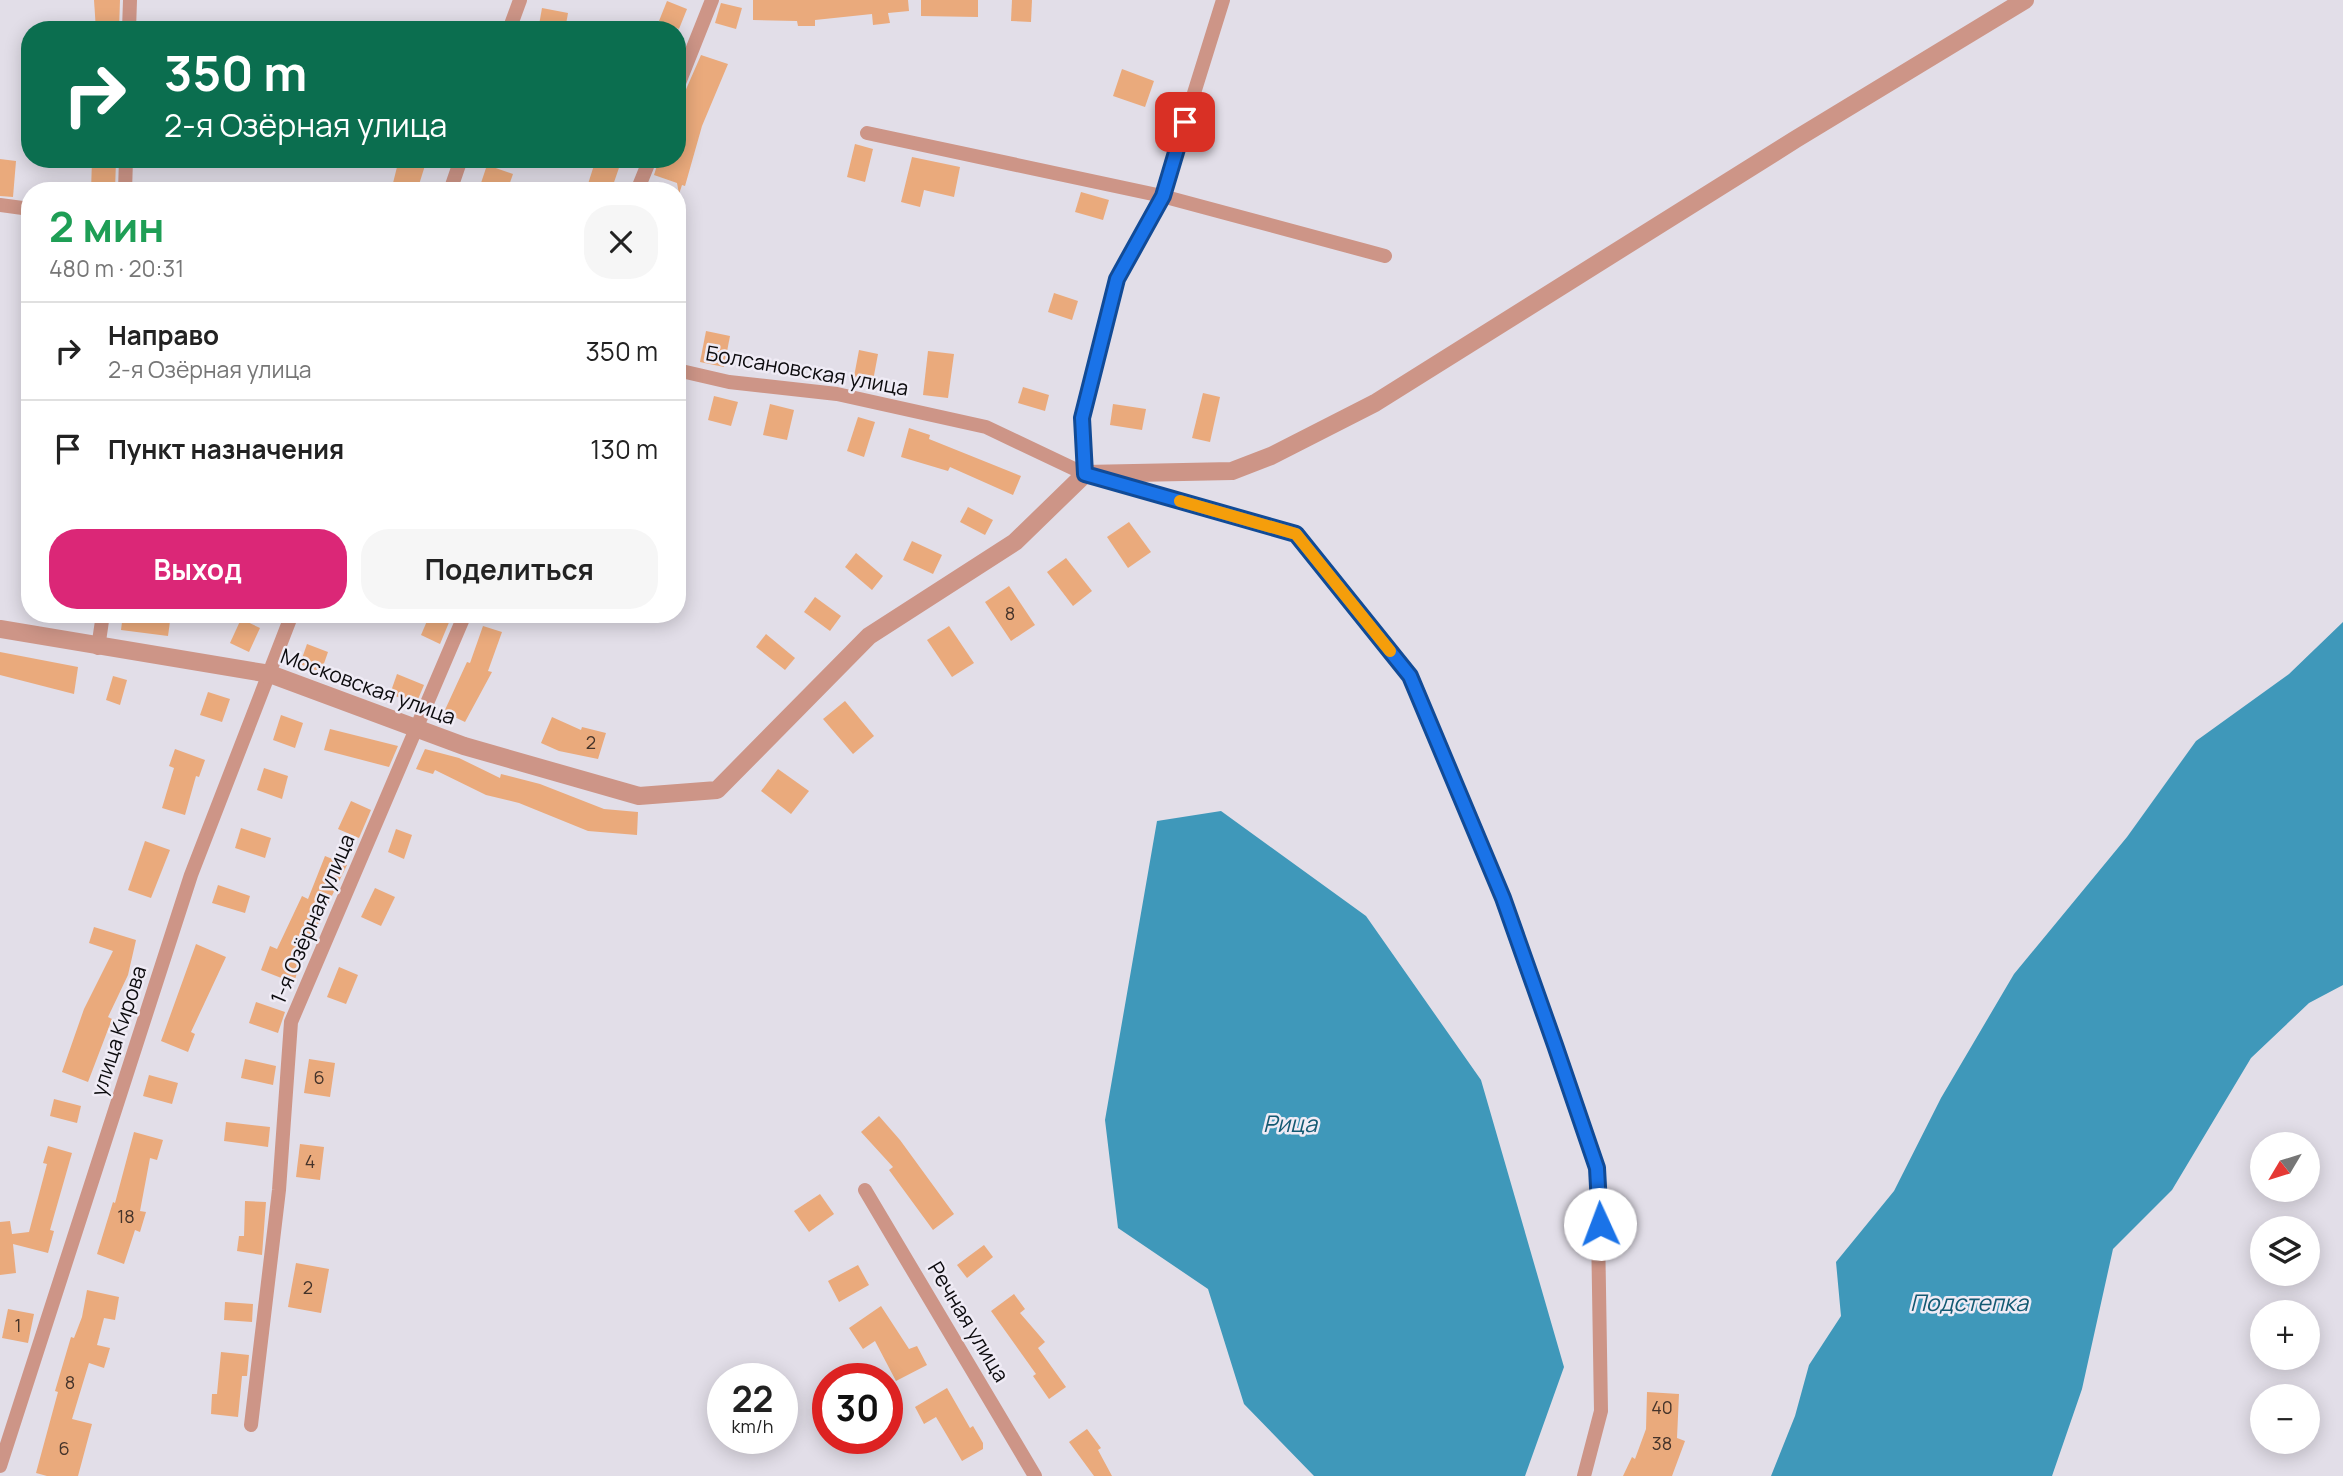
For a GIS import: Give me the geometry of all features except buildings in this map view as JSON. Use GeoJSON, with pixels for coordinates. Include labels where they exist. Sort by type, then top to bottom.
{"type":"FeatureCollection","features":[{"type":"Feature","properties":{"kind":"street"},"geometry":{"type":"LineString","coordinates":[[129,21],[130,0]]}},
{"type":"Feature","properties":{"kind":"street"},"geometry":{"type":"LineString","coordinates":[[512,21],[520,0]]}},
{"type":"Feature","properties":{"kind":"street"},"geometry":{"type":"LineString","coordinates":[[686,65],[712,0]]}},
{"type":"Feature","properties":{"kind":"street"},"geometry":{"type":"LineString","coordinates":[[1223,0],[1163,196],[1117,279],[1082,418],[1085,474],[1232,471],[1282,450],[1375,402],[1796,139],[2025,0]]}},
{"type":"Feature","properties":{"kind":"street"},"geometry":{"type":"LineString","coordinates":[[867,132],[1163,196],[1385,256]]}},
{"type":"Feature","properties":{"kind":"street"},"geometry":{"type":"LineString","coordinates":[[0,205],[21,208]]}},
{"type":"Feature","properties":{"kind":"street","name":"Болсановская улица"},"geometry":{"type":"LineString","coordinates":[[686,372],[729,382],[837,394],[986,427],[1085,474],[1296,534],[1410,676],[1503,898],[1597,1168],[1600,1198],[1601,1412],[1584,1476]]}},
{"type":"Feature","properties":{"kind":"street","name":"Московская улица"},"geometry":{"type":"LineString","coordinates":[[0,629],[98,648],[270,674],[464,746],[639,796],[717,790],[869,636],[1015,542],[1085,474]]}},
{"type":"Feature","properties":{"kind":"street"},"geometry":{"type":"LineString","coordinates":[[98,648],[102,623]]}},
{"type":"Feature","properties":{"kind":"street","name":"улица Кирова"},"geometry":{"type":"LineString","coordinates":[[0,1466],[191,876],[289,623]]}},
{"type":"Feature","properties":{"kind":"street","name":"1-я Озёрная улица"},"geometry":{"type":"LineString","coordinates":[[251,1425],[279,1190],[291,1022],[461,623]]}},
{"type":"Feature","properties":{"kind":"street","name":"Речная улица"},"geometry":{"type":"LineString","coordinates":[[865,1190],[1035,1476]]}},
{"type":"Feature","properties":{"kind":"water","name":"Подстепка"},"geometry":{"type":"Polygon","coordinates":[[[2343,622],[2343,985],[2309,1003],[2251,1058],[2172,1190],[2113,1249],[2082,1389],[2052,1476],[1771,1476],[1795,1416],[1809,1365],[1841,1316],[1836,1262],[1894,1191],[1941,1098],[2014,974],[2127,837],[2196,741],[2289,674],[2343,622]]]}},
{"type":"Feature","properties":{"kind":"water","name":"Рица"},"geometry":{"type":"Polygon","coordinates":[[[1221,811],[1366,916],[1481,1080],[1564,1367],[1525,1476],[1314,1476],[1244,1404],[1208,1289],[1118,1228],[1105,1120],[1157,821],[1221,811]]]}},
{"type":"Feature","properties":{"kind":"slow traffic"},"geometry":{"type":"LineString","coordinates":[[1180,501],[1296,534],[1390,651]]}},
{"type":"Feature","properties":{"kind":"route"},"geometry":{"type":"LineString","coordinates":[[1185,122],[1163,196],[1117,279],[1082,418],[1085,474],[1296,534],[1410,676],[1503,898],[1555,1045],[1597,1168],[1600,1224]]}}]}
